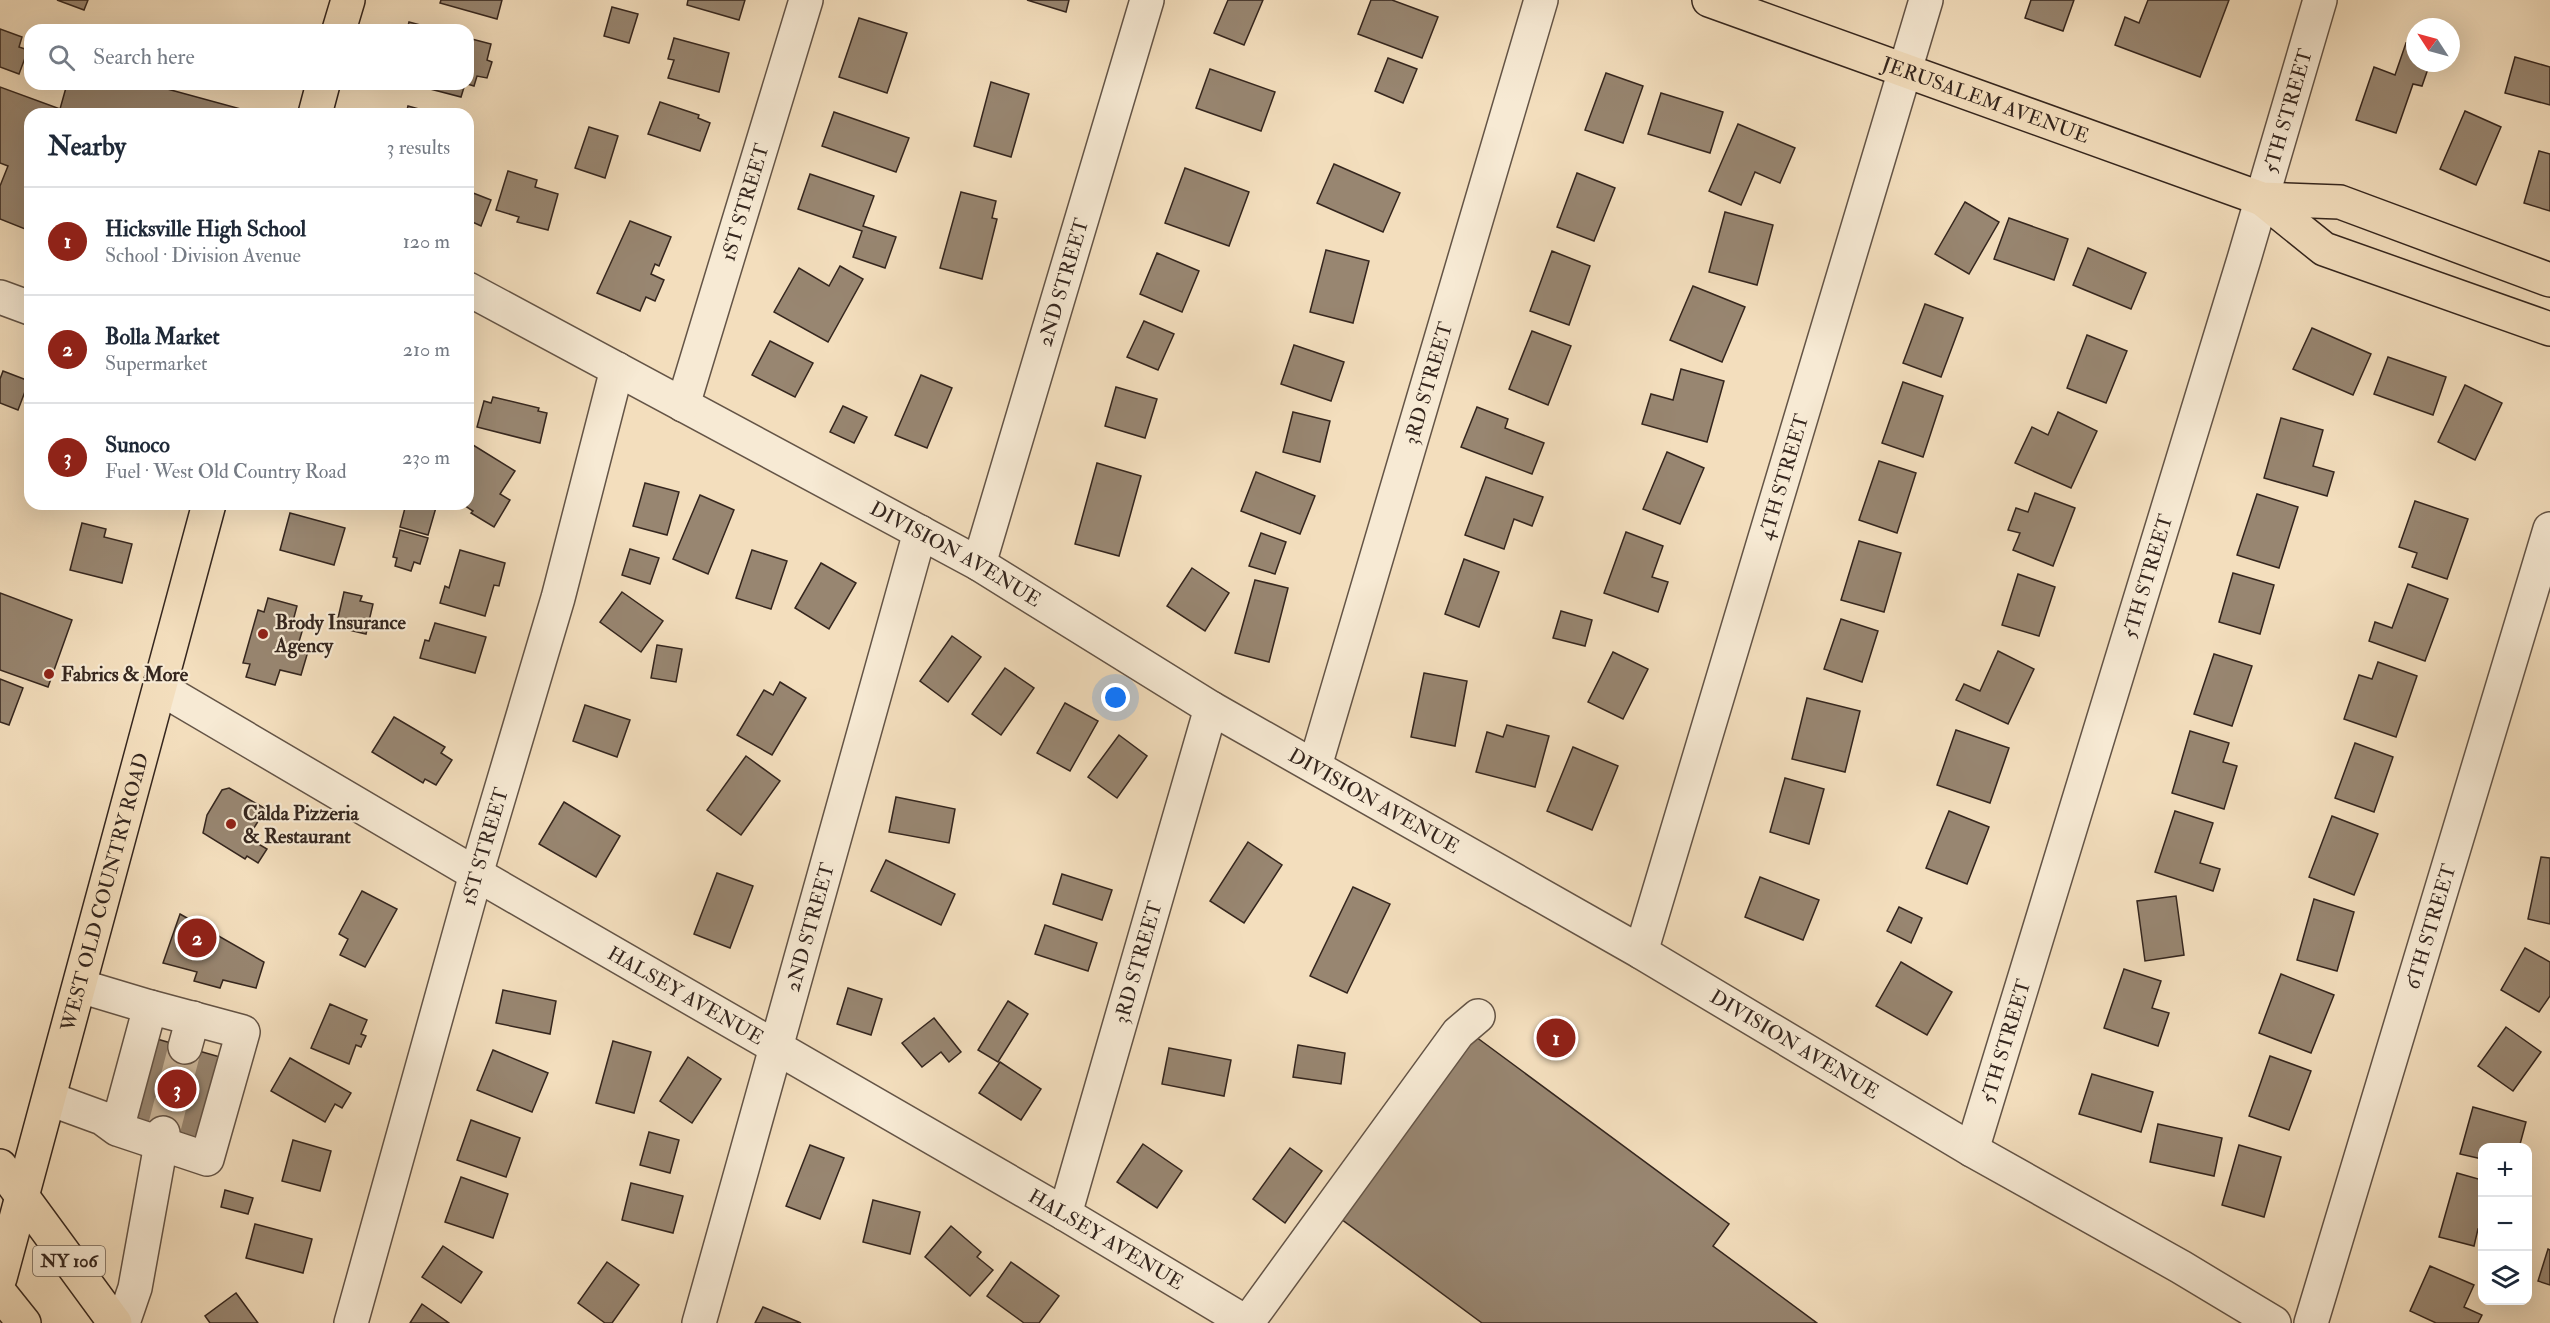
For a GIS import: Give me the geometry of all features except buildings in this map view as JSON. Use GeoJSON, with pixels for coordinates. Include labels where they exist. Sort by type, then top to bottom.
{"type":"FeatureCollection","features":[{"type":"Feature","properties":{"kind":"main road"},"geometry":{"type":"LineString","coordinates":[[341,24],[348,0]]}},
{"type":"Feature","properties":{"kind":"main road","name":"JERUSALEM AVENUE"},"geometry":{"type":"LineString","coordinates":[[1709,0],[2262,199],[2340,202],[2550,280]]}},
{"type":"Feature","properties":{"kind":"main road"},"geometry":{"type":"LineString","coordinates":[[317,108],[321,90]]}},
{"type":"Feature","properties":{"kind":"main road","name":"JERUSALEM AVENUE"},"geometry":{"type":"LineString","coordinates":[[2262,199],[2324,249],[2550,329]]}},
{"type":"Feature","properties":{"kind":"main road","name":"WEST OLD COUNTRY ROAD"},"geometry":{"type":"LineString","coordinates":[[0,1278],[207,510]]}},
{"type":"Feature","properties":{"kind":"main road","name":"NY 106"},"geometry":{"type":"LineString","coordinates":[[0,1166],[115,1323]]}},
{"type":"Feature","properties":{"kind":"main road"},"geometry":{"type":"LineString","coordinates":[[0,1293],[24,1323]]}},
{"type":"Feature","properties":{"kind":"street","name":"1ST STREET"},"geometry":{"type":"LineString","coordinates":[[683,405],[806,0]]}},
{"type":"Feature","properties":{"kind":"street","name":"2ND STREET"},"geometry":{"type":"LineString","coordinates":[[979,564],[1147,0]]}},
{"type":"Feature","properties":{"kind":"street","name":"3RD STREET"},"geometry":{"type":"LineString","coordinates":[[1315,766],[1541,0]]}},
{"type":"Feature","properties":{"kind":"street","name":"4TH STREET"},"geometry":{"type":"LineString","coordinates":[[1641,952],[1926,0]]}},
{"type":"Feature","properties":{"kind":"street","name":"5TH STREET"},"geometry":{"type":"LineString","coordinates":[[1972,1150],[2262,199],[2320,0]]}},
{"type":"Feature","properties":{"kind":"street","name":"DIVISION AVENUE"},"geometry":{"type":"LineString","coordinates":[[474,292],[979,564],[1211,708],[1550,903],[1641,952],[1972,1150],[2181,1267],[2274,1323]]}},
{"type":"Feature","properties":{"kind":"street"},"geometry":{"type":"LineString","coordinates":[[0,297],[24,306]]}},
{"type":"Feature","properties":{"kind":"street","name":"1ST STREET"},"geometry":{"type":"LineString","coordinates":[[351,1323],[476,874],[558,598],[616,369]]}},
{"type":"Feature","properties":{"kind":"street","name":"6TH STREET"},"geometry":{"type":"LineString","coordinates":[[2311,1323],[2550,529]]}},
{"type":"Feature","properties":{"kind":"street","name":"2ND STREET"},"geometry":{"type":"LineString","coordinates":[[699,1323],[920,532]]}},
{"type":"Feature","properties":{"kind":"street","name":"HALSEY AVENUE"},"geometry":{"type":"LineString","coordinates":[[160,688],[476,874],[1065,1214],[1247,1323]]}},
{"type":"Feature","properties":{"kind":"street","name":"3RD STREET"},"geometry":{"type":"LineString","coordinates":[[1065,1214],[1211,708]]}},
{"type":"Feature","properties":{"kind":"street"},"geometry":{"type":"LineString","coordinates":[[50,1098],[102,1118],[117,1129],[162,1140],[207,1159],[243,1032],[189,1033],[150,1006],[80,986]]}},
{"type":"Feature","properties":{"kind":"street"},"geometry":{"type":"LineString","coordinates":[[117,1129],[150,1006]]}},
{"type":"Feature","properties":{"kind":"street"},"geometry":{"type":"LineString","coordinates":[[1247,1323],[1458,1033],[1478,1016]]}},
{"type":"Feature","properties":{"kind":"street"},"geometry":{"type":"LineString","coordinates":[[123,1323],[135,1288],[162,1140]]}},
{"type":"Feature","properties":{"kind":"tunnel"},"geometry":{"type":"LineString","coordinates":[[163,1133],[185,1047]]}},
{"type":"Feature","properties":{"kind":"place","name":"Brody Insurance Agency"},"geometry":{"type":"Point","coordinates":[263,634]}},
{"type":"Feature","properties":{"kind":"place","name":"Fabrics & More"},"geometry":{"type":"Point","coordinates":[49,674]}},
{"type":"Feature","properties":{"kind":"place","name":"Calda Pizzeria & Restaurant"},"geometry":{"type":"Point","coordinates":[231,824]}},
{"type":"Feature","properties":{"kind":"place","name":"Bolla Market"},"geometry":{"type":"Point","coordinates":[197,938]}},
{"type":"Feature","properties":{"kind":"place","name":"Hicksville High School"},"geometry":{"type":"Point","coordinates":[1556,1038]}},
{"type":"Feature","properties":{"kind":"place","name":"Sunoco"},"geometry":{"type":"Point","coordinates":[177,1089]}}]}
